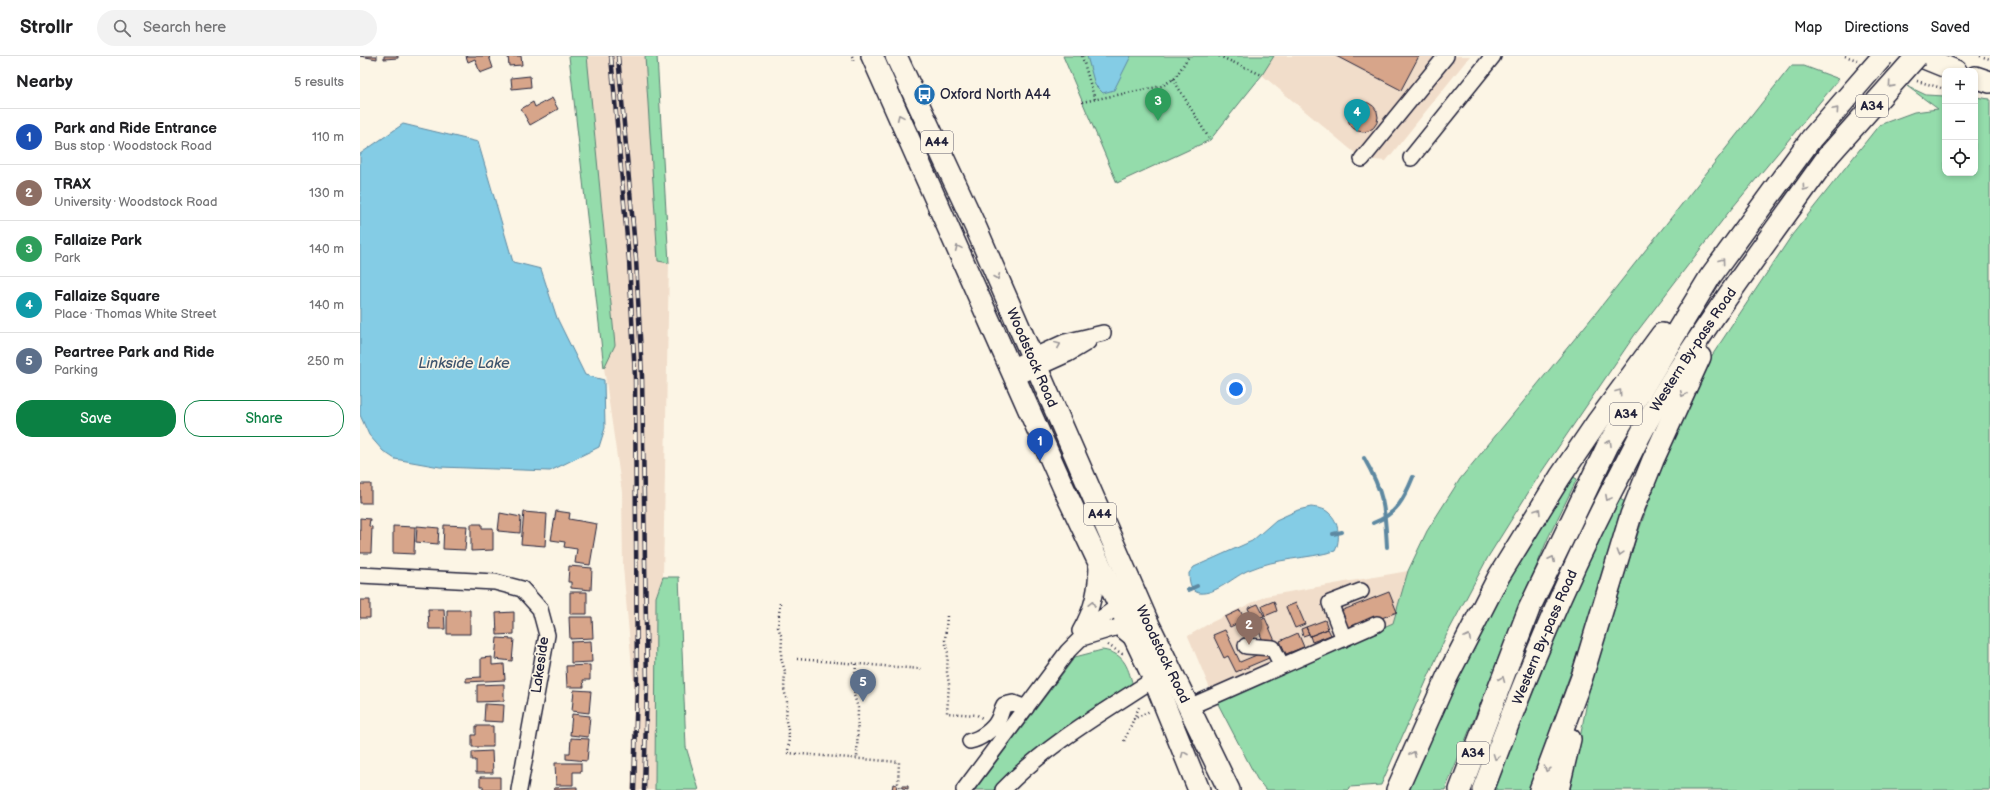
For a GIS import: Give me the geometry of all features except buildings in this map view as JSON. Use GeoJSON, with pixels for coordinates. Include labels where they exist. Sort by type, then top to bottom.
{"type":"FeatureCollection","features":[{"type":"Feature","properties":{"kind":"highway","name":"Woodstock Road"},"geometry":{"type":"LineString","coordinates":[[872,56],[1072,507]]}},
{"type":"Feature","properties":{"kind":"highway","name":"Woodstock Road"},"geometry":{"type":"LineString","coordinates":[[896,56],[976,228],[1149,625],[1229,790]]}},
{"type":"Feature","properties":{"kind":"highway","name":"Western By-pass Road"},"geometry":{"type":"LineString","coordinates":[[1460,790],[1487,715],[1529,610],[1608,445],[1710,277],[1811,139],[1883,56]]}},
{"type":"Feature","properties":{"kind":"highway","name":"Western By-pass Road"},"geometry":{"type":"LineString","coordinates":[[1483,790],[1508,724],[1558,602],[1593,525],[1662,396],[1729,295],[1828,156],[1918,56]]}},
{"type":"Feature","properties":{"kind":"highway"},"geometry":{"type":"LineString","coordinates":[[1918,56],[1948,68]]}},
{"type":"Feature","properties":{"kind":"highway"},"geometry":{"type":"LineString","coordinates":[[1978,78],[1990,82]]}},
{"type":"Feature","properties":{"kind":"highway"},"geometry":{"type":"LineString","coordinates":[[1397,790],[1446,677],[1499,576],[1528,528],[1581,446],[1649,350],[1710,277]]}},
{"type":"Feature","properties":{"kind":"highway"},"geometry":{"type":"LineString","coordinates":[[1540,790],[1582,677],[1631,515],[1653,460],[1729,295]]}},
{"type":"Feature","properties":{"kind":"highway","name":"A44"},"geometry":{"type":"LineString","coordinates":[[1072,507],[1118,605]]}},
{"type":"Feature","properties":{"kind":"highway","name":"Woodstock Road"},"geometry":{"type":"LineString","coordinates":[[1118,605],[1154,679],[1199,790]]}},
{"type":"Feature","properties":{"kind":"highway"},"geometry":{"type":"LineString","coordinates":[[1558,790],[1582,677]]}},
{"type":"Feature","properties":{"kind":"street"},"geometry":{"type":"LineString","coordinates":[[902,56],[962,175],[976,228]]}},
{"type":"Feature","properties":{"kind":"street"},"geometry":{"type":"LineString","coordinates":[[1362,159],[1446,56]]}},
{"type":"Feature","properties":{"kind":"street"},"geometry":{"type":"LineString","coordinates":[[1411,158],[1493,56]]}},
{"type":"Feature","properties":{"kind":"street"},"geometry":{"type":"LineString","coordinates":[[973,284],[1002,368],[1051,480],[1072,507]]}},
{"type":"Feature","properties":{"kind":"street"},"geometry":{"type":"LineString","coordinates":[[1012,373],[1034,363]]}},
{"type":"Feature","properties":{"kind":"street"},"geometry":{"type":"LineString","coordinates":[[1065,433],[1082,457],[1141,589],[1149,625]]}},
{"type":"Feature","properties":{"kind":"street"},"geometry":{"type":"LineString","coordinates":[[964,790],[1068,651],[1090,615],[1097,578],[1097,560]]}},
{"type":"Feature","properties":{"kind":"street","name":"Lakeside"},"geometry":{"type":"LineString","coordinates":[[360,575],[495,582],[522,589],[540,609],[547,635],[519,790]]}},
{"type":"Feature","properties":{"kind":"street"},"geometry":{"type":"LineString","coordinates":[[1344,639],[1330,603],[1361,591]]}},
{"type":"Feature","properties":{"kind":"street"},"geometry":{"type":"LineString","coordinates":[[1068,651],[1100,619],[1118,605],[1136,594]]}},
{"type":"Feature","properties":{"kind":"street"},"geometry":{"type":"LineString","coordinates":[[1189,706],[1377,624]]}},
{"type":"Feature","properties":{"kind":"street"},"geometry":{"type":"LineString","coordinates":[[1080,638],[1118,627],[1136,642]]}},
{"type":"Feature","properties":{"kind":"street"},"geometry":{"type":"LineString","coordinates":[[1246,646],[1273,648],[1282,666]]}},
{"type":"Feature","properties":{"kind":"street"},"geometry":{"type":"LineString","coordinates":[[1003,790],[1030,764],[1118,700],[1154,679]]}},
{"type":"Feature","properties":{"kind":"street"},"geometry":{"type":"LineString","coordinates":[[970,741],[977,739],[1004,705],[1013,703],[1026,708]]}},
{"type":"Feature","properties":{"kind":"street"},"geometry":{"type":"LineString","coordinates":[[957,790],[973,776]]}},
{"type":"Feature","properties":{"kind":"path"},"geometry":{"type":"LineString","coordinates":[[1082,56],[1095,100]]}},
{"type":"Feature","properties":{"kind":"path"},"geometry":{"type":"LineString","coordinates":[[1082,102],[1162,86],[1173,80],[1189,56]]}},
{"type":"Feature","properties":{"kind":"path"},"geometry":{"type":"LineString","coordinates":[[1219,56],[1262,75]]}},
{"type":"Feature","properties":{"kind":"path"},"geometry":{"type":"LineString","coordinates":[[1980,56],[1990,59]]}},
{"type":"Feature","properties":{"kind":"path"},"geometry":{"type":"LineString","coordinates":[[1173,80],[1210,140]]}},
{"type":"Feature","properties":{"kind":"path"},"geometry":{"type":"LineString","coordinates":[[780,603],[778,627],[782,638],[781,658],[785,671],[784,689],[787,702],[786,721],[789,734],[788,753],[898,762],[898,783],[901,790]]}},
{"type":"Feature","properties":{"kind":"path"},"geometry":{"type":"LineString","coordinates":[[947,616],[945,640],[948,653],[947,672],[949,684],[947,713],[977,715],[991,722]]}},
{"type":"Feature","properties":{"kind":"path"},"geometry":{"type":"LineString","coordinates":[[797,659],[921,669]]}},
{"type":"Feature","properties":{"kind":"path"},"geometry":{"type":"LineString","coordinates":[[856,664],[854,695],[858,708],[856,726],[859,739],[857,759]]}},
{"type":"Feature","properties":{"kind":"path"},"geometry":{"type":"LineString","coordinates":[[1124,741],[1132,719],[1142,702]]}},
{"type":"Feature","properties":{"kind":"path"},"geometry":{"type":"LineString","coordinates":[[1132,719],[1145,714]]}},
{"type":"Feature","properties":{"kind":"shaded area"},"geometry":{"type":"Polygon","coordinates":[[[569,56],[657,56],[669,263],[663,577],[656,597],[655,790],[631,790],[634,689],[623,567],[622,492],[604,368],[569,56]]]}},
{"type":"Feature","properties":{"kind":"shaded area"},"geometry":{"type":"Polygon","coordinates":[[[1063,56],[1470,56],[1386,161],[1362,159],[1262,75],[1210,140],[1117,183],[1063,56]]]}},
{"type":"Feature","properties":{"kind":"shaded area"},"geometry":{"type":"Polygon","coordinates":[[[1408,571],[1394,623],[1213,696],[1188,636],[1210,623],[1266,596],[1408,571]]]}},
{"type":"Feature","properties":{"kind":"green space"},"geometry":{"type":"Polygon","coordinates":[[[569,56],[587,56],[615,345],[604,368],[569,56]]]}},
{"type":"Feature","properties":{"kind":"green space"},"geometry":{"type":"Polygon","coordinates":[[[645,56],[657,56],[669,263],[658,261],[645,56]]]}},
{"type":"Feature","properties":{"kind":"green space"},"geometry":{"type":"Polygon","coordinates":[[[1063,56],[1274,56],[1262,75],[1210,140],[1117,183],[1063,56]]]}},
{"type":"Feature","properties":{"kind":"green space"},"geometry":{"type":"Polygon","coordinates":[[[1791,66],[1804,66],[1839,79],[1728,213],[1636,333],[1538,477],[1488,557],[1446,636],[1381,785],[1349,787],[1348,790],[1266,790],[1257,779],[1216,700],[1393,623],[1408,571],[1427,531],[1460,479],[1595,314],[1791,66]]]}},
{"type":"Feature","properties":{"kind":"green space"},"geometry":{"type":"Polygon","coordinates":[[[1907,86],[1926,95],[1942,96],[1942,176],[1978,176],[1978,97],[1990,99],[1990,790],[1570,790],[1596,655],[1655,484],[1707,363],[1792,235],[1879,125],[1914,112],[1938,109],[1907,86]]]}},
{"type":"Feature","properties":{"kind":"green space"},"geometry":{"type":"Polygon","coordinates":[[[1570,475],[1577,479],[1548,538],[1445,790],[1404,790],[1473,641],[1534,534],[1570,475]]]}},
{"type":"Feature","properties":{"kind":"green space"},"geometry":{"type":"Polygon","coordinates":[[[1618,498],[1629,504],[1608,568],[1529,790],[1494,790],[1567,601],[1618,498]]]}},
{"type":"Feature","properties":{"kind":"green space"},"geometry":{"type":"Polygon","coordinates":[[[663,577],[679,577],[686,747],[699,790],[655,790],[656,597],[663,577]]]}},
{"type":"Feature","properties":{"kind":"green space"},"geometry":{"type":"Polygon","coordinates":[[[1102,650],[1110,652],[1121,658],[1128,669],[1134,689],[1010,790],[975,790],[1075,657],[1102,650]]]}},
{"type":"Feature","properties":{"kind":"water"},"geometry":{"type":"Polygon","coordinates":[[[1087,56],[1131,56],[1114,90],[1103,93],[1095,85],[1087,56]]]}},
{"type":"Feature","properties":{"kind":"water","name":"Linkside Lake"},"geometry":{"type":"Polygon","coordinates":[[[403,124],[478,142],[513,262],[541,269],[557,318],[585,375],[604,380],[605,428],[599,447],[550,471],[440,467],[395,459],[383,451],[369,435],[360,415],[360,154],[403,124]]]}},
{"type":"Feature","properties":{"kind":"water"},"geometry":{"type":"Polygon","coordinates":[[[1311,507],[1325,510],[1335,521],[1338,531],[1338,542],[1335,551],[1260,566],[1243,573],[1212,591],[1205,593],[1196,592],[1192,588],[1189,573],[1194,567],[1252,541],[1276,520],[1298,510],[1311,507]]]}},
{"type":"Feature","properties":{"kind":"waterway"},"geometry":{"type":"LineString","coordinates":[[1364,458],[1380,491],[1384,511],[1387,547]]}},
{"type":"Feature","properties":{"kind":"waterway"},"geometry":{"type":"LineString","coordinates":[[1373,523],[1388,515],[1399,505],[1413,477]]}},
{"type":"Feature","properties":{"kind":"waterway"},"geometry":{"type":"LineString","coordinates":[[1333,534],[1342,532]]}},
{"type":"Feature","properties":{"kind":"waterway"},"geometry":{"type":"LineString","coordinates":[[1188,590],[1197,586]]}},
{"type":"Feature","properties":{"kind":"railway"},"geometry":{"type":"LineString","coordinates":[[611,56],[629,260],[635,377],[637,686],[634,790]]}},
{"type":"Feature","properties":{"kind":"railway"},"geometry":{"type":"LineString","coordinates":[[618,56],[636,259],[642,376],[647,686],[644,790]]}},
{"type":"Feature","properties":{"kind":"place","name":"Oxford North A44"},"geometry":{"type":"Point","coordinates":[924,94]}},
{"type":"Feature","properties":{"kind":"place","name":"Fallaize Park"},"geometry":{"type":"Point","coordinates":[1158,121]}},
{"type":"Feature","properties":{"kind":"place","name":"Fallaize Square"},"geometry":{"type":"Point","coordinates":[1357,132]}},
{"type":"Feature","properties":{"kind":"place","name":"Park and Ride Entrance"},"geometry":{"type":"Point","coordinates":[1040,461]}},
{"type":"Feature","properties":{"kind":"place","name":"TRAX"},"geometry":{"type":"Point","coordinates":[1249,645]}},
{"type":"Feature","properties":{"kind":"place","name":"Peartree Park and Ride"},"geometry":{"type":"Point","coordinates":[863,702]}}]}
